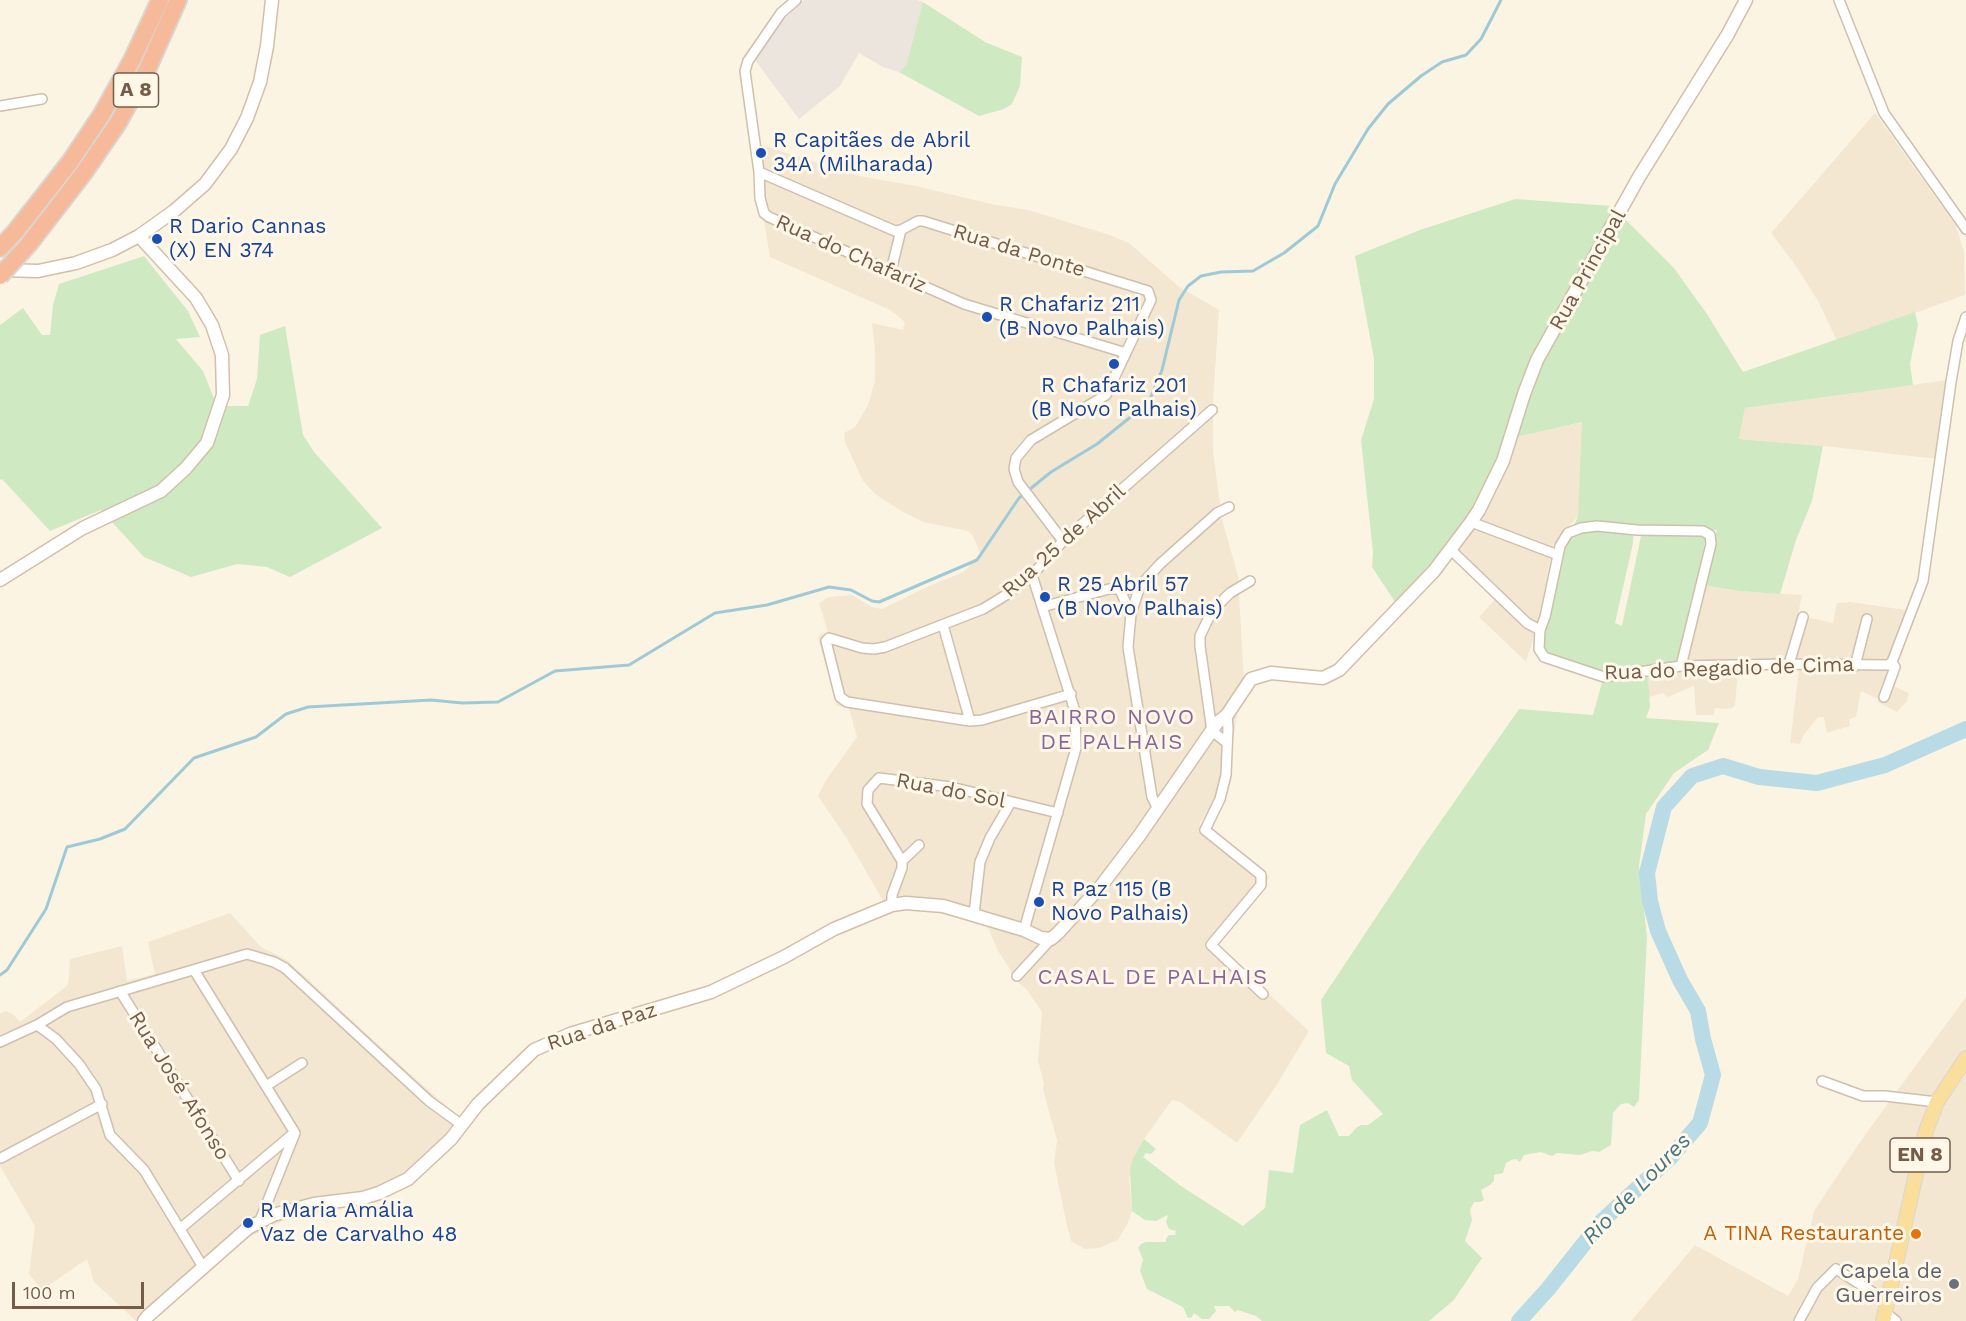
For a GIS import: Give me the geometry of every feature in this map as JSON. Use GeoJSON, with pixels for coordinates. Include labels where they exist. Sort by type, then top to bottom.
{"type":"FeatureCollection","features":[{"type":"Feature","properties":{"kind":"highway","name":"A 8"},"geometry":{"type":"LineString","coordinates":[[0,248],[70,162],[102,114],[132,60],[160,0]]}},
{"type":"Feature","properties":{"kind":"highway","name":"A 8"},"geometry":{"type":"LineString","coordinates":[[0,276],[29,244],[83,174],[118,123],[147,70],[178,0]]}},
{"type":"Feature","properties":{"kind":"main road","name":"EN 8"},"geometry":{"type":"LineString","coordinates":[[1888,1314],[1923,1144],[1937,1102],[1966,1058]]}},
{"type":"Feature","properties":{"kind":"street"},"geometry":{"type":"LineString","coordinates":[[0,270],[38,271],[76,263],[112,250],[139,236],[174,211],[205,184],[231,149],[248,118],[261,82],[272,0]]}},
{"type":"Feature","properties":{"kind":"street","name":"Rua do Chafariz"},"geometry":{"type":"LineString","coordinates":[[796,0],[781,13],[748,61],[745,71],[762,207],[769,217],[964,304],[1126,353]]}},
{"type":"Feature","properties":{"kind":"street","name":"Rua Principal"},"geometry":{"type":"LineString","coordinates":[[1051,939],[1101,886],[1251,679],[1271,673],[1323,678],[1339,670],[1434,571],[1471,522],[1503,461],[1537,360],[1639,177],[1728,34],[1746,0]]}},
{"type":"Feature","properties":{"kind":"street"},"geometry":{"type":"LineString","coordinates":[[1839,0],[1884,113],[1966,229]]}},
{"type":"Feature","properties":{"kind":"street"},"geometry":{"type":"LineString","coordinates":[[0,106],[42,99]]}},
{"type":"Feature","properties":{"kind":"street","name":"Rua da Ponte"},"geometry":{"type":"LineString","coordinates":[[759,172],[887,229],[901,230],[918,221],[923,221],[1148,291],[1152,300],[1106,395],[1031,440],[1016,458],[1014,469],[1018,482],[1063,541]]}},
{"type":"Feature","properties":{"kind":"street"},"geometry":{"type":"LineString","coordinates":[[891,271],[901,230]]}},
{"type":"Feature","properties":{"kind":"street"},"geometry":{"type":"LineString","coordinates":[[0,580],[83,528],[161,490],[186,468],[207,443],[223,395],[222,356],[219,345],[212,325],[196,298],[139,236]]}},
{"type":"Feature","properties":{"kind":"street"},"geometry":{"type":"LineString","coordinates":[[1884,697],[1895,667],[1892,662],[1923,581],[1951,382],[1958,341],[1966,317]]}},
{"type":"Feature","properties":{"kind":"street","name":"Rua 25 de Abril"},"geometry":{"type":"LineString","coordinates":[[970,721],[843,700],[840,697],[826,640],[829,638],[862,648],[885,647],[983,609],[1032,575],[1063,541],[1212,410]]}},
{"type":"Feature","properties":{"kind":"street"},"geometry":{"type":"LineString","coordinates":[[1158,809],[1152,797],[1128,647],[1131,614],[1140,586],[1160,564],[1216,513],[1229,507]]}},
{"type":"Feature","properties":{"kind":"street"},"geometry":{"type":"LineString","coordinates":[[1471,522],[1558,555]]}},
{"type":"Feature","properties":{"kind":"street"},"geometry":{"type":"LineString","coordinates":[[1450,549],[1527,623],[1540,630],[1545,617],[1560,546],[1568,533],[1581,528],[1597,526],[1637,530],[1703,531],[1710,535],[1711,544],[1681,666]]}},
{"type":"Feature","properties":{"kind":"street"},"geometry":{"type":"LineString","coordinates":[[1024,930],[1076,748],[1076,711],[1032,575]]}},
{"type":"Feature","properties":{"kind":"street"},"geometry":{"type":"LineString","coordinates":[[1226,742],[1212,731],[1200,636],[1212,610],[1230,592],[1250,581]]}},
{"type":"Feature","properties":{"kind":"street"},"geometry":{"type":"LineString","coordinates":[[1041,607],[1109,589],[1120,590],[1140,586]]}},
{"type":"Feature","properties":{"kind":"street"},"geometry":{"type":"LineString","coordinates":[[1120,590],[1131,614]]}},
{"type":"Feature","properties":{"kind":"street"},"geometry":{"type":"LineString","coordinates":[[1789,664],[1803,617]]}},
{"type":"Feature","properties":{"kind":"street"},"geometry":{"type":"LineString","coordinates":[[1855,666],[1867,619]]}},
{"type":"Feature","properties":{"kind":"street"},"geometry":{"type":"LineString","coordinates":[[944,625],[970,721],[982,720],[1071,694]]}},
{"type":"Feature","properties":{"kind":"street","name":"Rua do Regadio de Cima"},"geometry":{"type":"LineString","coordinates":[[1540,630],[1539,649],[1544,657],[1604,677],[1681,666],[1789,664],[1855,666],[1888,665],[1892,662]]}},
{"type":"Feature","properties":{"kind":"street"},"geometry":{"type":"LineString","coordinates":[[1227,715],[1226,775],[1220,799],[1205,830],[1261,875],[1261,885],[1211,945],[1263,994]]}},
{"type":"Feature","properties":{"kind":"street","name":"Rua do Sol"},"geometry":{"type":"LineString","coordinates":[[902,861],[867,804],[868,790],[879,778],[951,788],[1058,813]]}},
{"type":"Feature","properties":{"kind":"street"},"geometry":{"type":"LineString","coordinates":[[974,915],[980,862],[990,838],[1011,802]]}},
{"type":"Feature","properties":{"kind":"street"},"geometry":{"type":"LineString","coordinates":[[892,905],[892,895],[902,868],[902,861],[919,845]]}},
{"type":"Feature","properties":{"kind":"street","name":"Rua da Paz"},"geometry":{"type":"LineString","coordinates":[[144,1321],[248,1228],[259,1222],[273,1215],[314,1204],[347,1202],[379,1193],[408,1179],[451,1139],[478,1104],[534,1050],[570,1034],[711,992],[784,957],[834,929],[892,905],[906,903],[943,906],[1024,930],[1041,938],[1051,939]]}},
{"type":"Feature","properties":{"kind":"street"},"geometry":{"type":"LineString","coordinates":[[1017,976],[1051,939]]}},
{"type":"Feature","properties":{"kind":"street"},"geometry":{"type":"LineString","coordinates":[[0,1042],[37,1025],[68,1007],[247,954],[269,960],[285,968],[429,1101],[462,1125]]}},
{"type":"Feature","properties":{"kind":"street"},"geometry":{"type":"LineString","coordinates":[[194,970],[294,1133]]}},
{"type":"Feature","properties":{"kind":"street","name":"Rua José Afonso"},"geometry":{"type":"LineString","coordinates":[[120,991],[238,1180]]}},
{"type":"Feature","properties":{"kind":"street"},"geometry":{"type":"LineString","coordinates":[[37,1025],[56,1039],[79,1064],[96,1089],[110,1135],[144,1170],[203,1267]]}},
{"type":"Feature","properties":{"kind":"street"},"geometry":{"type":"LineString","coordinates":[[266,1086],[302,1063]]}},
{"type":"Feature","properties":{"kind":"street"},"geometry":{"type":"LineString","coordinates":[[1822,1081],[1863,1096],[1937,1102]]}},
{"type":"Feature","properties":{"kind":"street"},"geometry":{"type":"LineString","coordinates":[[1,1158],[102,1104]]}},
{"type":"Feature","properties":{"kind":"street"},"geometry":{"type":"LineString","coordinates":[[181,1228],[294,1133]]}},
{"type":"Feature","properties":{"kind":"street"},"geometry":{"type":"LineString","coordinates":[[259,1222],[294,1133]]}},
{"type":"Feature","properties":{"kind":"street"},"geometry":{"type":"LineString","coordinates":[[1799,1321],[1817,1288],[1836,1269],[1888,1314]]}},
{"type":"Feature","properties":{"kind":"shaded area"},"geometry":{"type":"Polygon","coordinates":[[[804,0],[917,0],[923,2],[906,65],[899,72],[883,67],[859,53],[840,86],[799,119],[755,60],[778,25],[804,0]]]}},
{"type":"Feature","properties":{"kind":"shaded area"},"geometry":{"type":"Polygon","coordinates":[[[1875,113],[1956,226],[1964,252],[1965,295],[1837,341],[1818,301],[1796,266],[1771,233],[1875,113]]]}},
{"type":"Feature","properties":{"kind":"shaded area"},"geometry":{"type":"Polygon","coordinates":[[[750,145],[761,145],[859,176],[1028,210],[1110,235],[1129,243],[1178,286],[1219,310],[1213,402],[1213,451],[1222,519],[1238,576],[1244,682],[1251,692],[1238,712],[1229,758],[1218,795],[1199,824],[1264,871],[1269,878],[1218,942],[1218,947],[1309,1031],[1276,1086],[1237,1143],[1180,1102],[1172,1100],[1133,1158],[1129,1179],[1132,1211],[1128,1223],[1118,1240],[1099,1248],[1085,1249],[1071,1241],[1067,1226],[1054,1163],[1057,1140],[1043,1090],[1044,1084],[1038,1061],[1042,1012],[998,951],[987,926],[951,914],[920,909],[890,913],[849,842],[818,796],[826,780],[857,737],[849,708],[837,706],[818,638],[821,634],[828,632],[819,603],[829,597],[852,595],[872,607],[882,609],[964,572],[980,553],[973,536],[968,531],[923,522],[875,494],[863,481],[845,442],[844,433],[855,427],[868,405],[875,381],[872,323],[903,330],[905,322],[890,310],[770,257],[764,221],[759,218],[750,145]]]}},
{"type":"Feature","properties":{"kind":"shaded area"},"geometry":{"type":"Polygon","coordinates":[[[1948,380],[1937,459],[1739,439],[1745,408],[1948,380]]]}},
{"type":"Feature","properties":{"kind":"shaded area"},"geometry":{"type":"Polygon","coordinates":[[[1583,422],[1578,516],[1553,545],[1539,621],[1526,662],[1479,617],[1495,599],[1451,558],[1484,513],[1497,489],[1517,437],[1583,422]]]}},
{"type":"Feature","properties":{"kind":"shaded area"},"geometry":{"type":"Polygon","coordinates":[[[1703,585],[1739,591],[1802,595],[1798,615],[1833,623],[1837,603],[1851,602],[1906,610],[1891,656],[1891,685],[1909,693],[1907,701],[1897,712],[1861,691],[1856,717],[1849,719],[1850,726],[1827,733],[1824,717],[1818,717],[1803,736],[1800,744],[1790,743],[1799,670],[1738,671],[1735,705],[1726,709],[1715,708],[1714,715],[1696,715],[1694,686],[1668,697],[1663,693],[1649,697],[1648,675],[1703,585]]]}},
{"type":"Feature","properties":{"kind":"shaded area"},"geometry":{"type":"Polygon","coordinates":[[[230,913],[261,947],[287,960],[459,1117],[407,1185],[339,1210],[282,1221],[244,1240],[153,1321],[136,1321],[94,1282],[87,1259],[42,1290],[29,1274],[35,1226],[0,1166],[0,1014],[5,1011],[13,1014],[20,1022],[68,985],[70,959],[122,946],[127,981],[155,974],[148,942],[230,913]]]}},
{"type":"Feature","properties":{"kind":"shaded area"},"geometry":{"type":"Polygon","coordinates":[[[1966,997],[1966,1321],[1631,1321],[1695,1245],[1788,1296],[1798,1279],[1814,1211],[1862,1139],[1966,997]]]}},
{"type":"Feature","properties":{"kind":"green space"},"geometry":{"type":"Polygon","coordinates":[[[923,2],[985,42],[1022,57],[1020,86],[1012,104],[1004,109],[979,116],[899,72],[906,65],[923,2]]]}},
{"type":"Feature","properties":{"kind":"green space"},"geometry":{"type":"Polygon","coordinates":[[[1515,199],[1612,206],[1674,268],[1707,314],[1743,372],[1915,312],[1918,325],[1910,364],[1913,385],[1745,408],[1739,439],[1823,446],[1812,501],[1796,540],[1780,594],[1703,585],[1717,530],[1634,527],[1633,543],[1615,623],[1622,626],[1641,536],[1706,536],[1680,655],[1673,665],[1648,675],[1650,707],[1646,718],[1719,723],[1708,750],[1674,773],[1646,814],[1639,866],[1647,937],[1639,1100],[1634,1107],[1628,1103],[1621,1104],[1613,1113],[1611,1145],[1599,1152],[1592,1151],[1580,1155],[1557,1153],[1552,1156],[1541,1152],[1524,1155],[1520,1162],[1516,1159],[1506,1163],[1503,1173],[1494,1175],[1494,1181],[1481,1190],[1484,1200],[1474,1202],[1470,1210],[1472,1220],[1465,1241],[1482,1258],[1454,1300],[1429,1321],[1262,1321],[1256,1316],[1238,1310],[1235,1312],[1229,1306],[1214,1306],[1216,1311],[1209,1319],[1202,1319],[1194,1313],[1188,1318],[1183,1307],[1147,1289],[1140,1271],[1143,1259],[1138,1248],[1141,1244],[1166,1242],[1169,1235],[1175,1235],[1176,1231],[1169,1229],[1166,1222],[1168,1215],[1156,1221],[1145,1220],[1132,1211],[1130,1170],[1133,1158],[1144,1139],[1156,1149],[1151,1154],[1146,1153],[1143,1157],[1181,1186],[1243,1226],[1265,1208],[1269,1170],[1293,1173],[1300,1125],[1327,1110],[1339,1136],[1349,1136],[1356,1128],[1368,1125],[1383,1114],[1352,1080],[1349,1066],[1326,1053],[1321,1000],[1422,848],[1519,709],[1593,715],[1603,679],[1545,655],[1541,643],[1560,559],[1578,516],[1582,422],[1517,437],[1497,489],[1484,513],[1451,558],[1395,602],[1372,567],[1373,552],[1361,440],[1374,399],[1374,359],[1355,256],[1420,230],[1515,199]]]}},
{"type":"Feature","properties":{"kind":"green space"},"geometry":{"type":"Polygon","coordinates":[[[144,256],[188,311],[200,337],[176,339],[203,371],[217,406],[248,406],[257,379],[260,335],[285,326],[303,435],[314,452],[382,528],[290,577],[267,567],[237,564],[191,577],[144,557],[101,510],[50,531],[2,479],[0,480],[0,325],[23,308],[42,335],[50,335],[53,305],[59,284],[144,256]]]}},
{"type":"Feature","properties":{"kind":"waterway"},"geometry":{"type":"LineString","coordinates":[[0,975],[7,970],[46,909],[67,847],[100,839],[125,829],[194,758],[256,737],[286,714],[308,707],[431,700],[462,703],[498,702],[555,671],[629,665],[715,613],[767,605],[829,587],[851,590],[872,601],[879,602],[977,560],[1019,498],[1051,472],[1097,444],[1138,411],[1151,397],[1162,370],[1179,300],[1188,286],[1201,276],[1221,272],[1253,271],[1284,253],[1318,226],[1335,184],[1368,129],[1388,104],[1421,76],[1442,62],[1466,55],[1481,39],[1501,0]]}},
{"type":"Feature","properties":{"kind":"waterway","name":"Rio de Loures"},"geometry":{"type":"LineString","coordinates":[[1519,1321],[1548,1289],[1602,1221],[1670,1158],[1700,1123],[1713,1075],[1698,1011],[1680,980],[1658,931],[1650,901],[1647,873],[1664,807],[1692,776],[1723,766],[1759,777],[1817,783],[1885,765],[1966,729]]}},
{"type":"Feature","properties":{"kind":"place","name":"R Capitães de Abril 34A (Milharada)"},"geometry":{"type":"Point","coordinates":[761,153]}},
{"type":"Feature","properties":{"kind":"place","name":"R Dario Cannas (X) EN 374"},"geometry":{"type":"Point","coordinates":[157,239]}},
{"type":"Feature","properties":{"kind":"place","name":"R Chafariz 211 (B Novo Palhais)"},"geometry":{"type":"Point","coordinates":[987,317]}},
{"type":"Feature","properties":{"kind":"place","name":"R Chafariz 201 (B Novo Palhais)"},"geometry":{"type":"Point","coordinates":[1114,364]}},
{"type":"Feature","properties":{"kind":"place","name":"R 25 Abril 57 (B Novo Palhais)"},"geometry":{"type":"Point","coordinates":[1045,597]}},
{"type":"Feature","properties":{"kind":"place","name":"R Paz 115 (B Novo Palhais)"},"geometry":{"type":"Point","coordinates":[1039,902]}},
{"type":"Feature","properties":{"kind":"place","name":"R Maria Amália Vaz de Carvalho 48"},"geometry":{"type":"Point","coordinates":[248,1223]}},
{"type":"Feature","properties":{"kind":"place","name":"A TINA Restaurante"},"geometry":{"type":"Point","coordinates":[1916,1234]}},
{"type":"Feature","properties":{"kind":"place","name":"Capela de Guerreiros"},"geometry":{"type":"Point","coordinates":[1954,1284]}},
{"type":"Feature","properties":{"kind":"district","name":"BAIRRO NOVO DE PALHAIS"},"geometry":{"type":"Point","coordinates":[1112,730]}},
{"type":"Feature","properties":{"kind":"district","name":"CASAL DE PALHAIS"},"geometry":{"type":"Point","coordinates":[1153,978]}}]}
